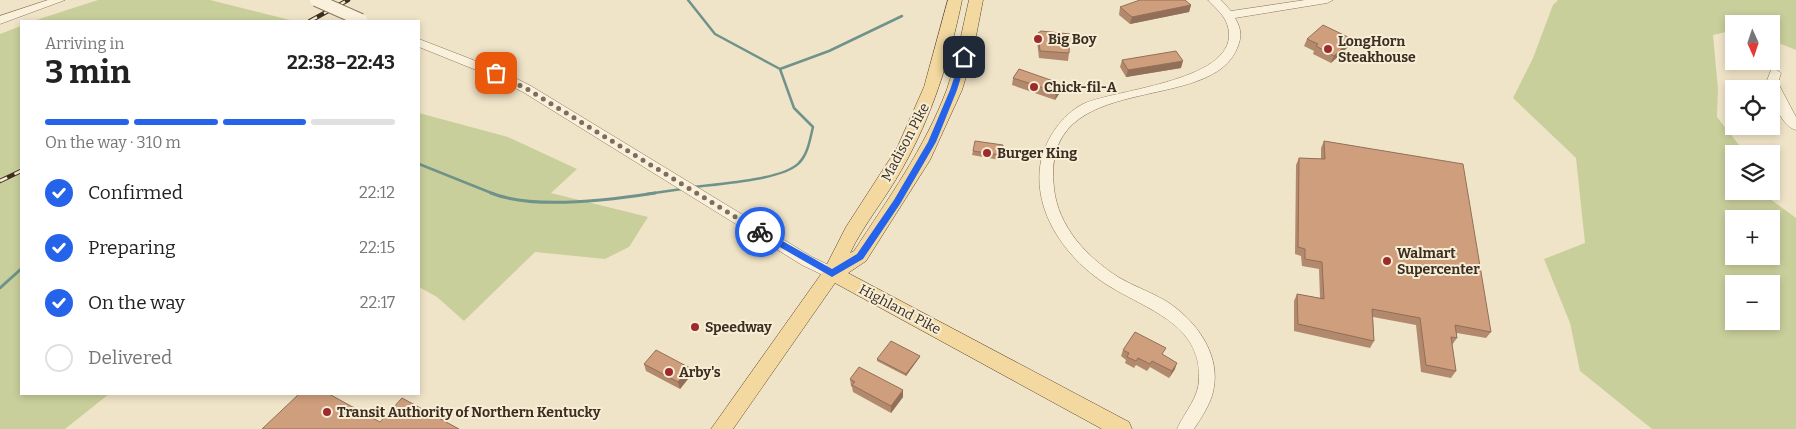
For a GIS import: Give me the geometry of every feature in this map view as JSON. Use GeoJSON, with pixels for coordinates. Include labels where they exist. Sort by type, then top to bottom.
{"type":"FeatureCollection","features":[{"type":"Feature","properties":{"kind":"main road","name":"Madison Pike"},"geometry":{"type":"LineString","coordinates":[[721,429],[832,273],[841,249],[892,171],[923,110],[944,52],[955,0]]}},
{"type":"Feature","properties":{"kind":"main road","name":"Madison Pike"},"geometry":{"type":"LineString","coordinates":[[832,273],[860,256],[922,160],[954,90],[964,57],[976,0]]}},
{"type":"Feature","properties":{"kind":"main road","name":"Highland Pike"},"geometry":{"type":"LineString","coordinates":[[832,273],[1122,429]]}},
{"type":"Feature","properties":{"kind":"street"},"geometry":{"type":"LineString","coordinates":[[0,20],[59,0]]}},
{"type":"Feature","properties":{"kind":"street"},"geometry":{"type":"LineString","coordinates":[[316,0],[363,20]]}},
{"type":"Feature","properties":{"kind":"street"},"geometry":{"type":"LineString","coordinates":[[1185,429],[1204,394],[1208,368],[1203,351],[1182,322],[1162,306],[1113,280],[1079,253],[1056,223],[1048,200],[1048,157],[1062,128],[1074,115],[1088,107],[1120,95],[1204,75],[1219,65],[1235,43],[1236,30],[1229,15],[1214,0]]}},
{"type":"Feature","properties":{"kind":"street"},"geometry":{"type":"LineString","coordinates":[[1229,15],[1326,0]]}},
{"type":"Feature","properties":{"kind":"street","name":"Highland Pike"},"geometry":{"type":"LineString","coordinates":[[420,43],[496,73],[527,89],[807,261],[832,273]]}},
{"type":"Feature","properties":{"kind":"street"},"geometry":{"type":"LineString","coordinates":[[1775,73],[1772,83],[1786,113],[1796,126]]}},
{"type":"Feature","properties":{"kind":"green space"},"geometry":{"type":"Polygon","coordinates":[[[98,0],[210,0],[290,20],[36,20],[98,0]]]}},
{"type":"Feature","properties":{"kind":"green space"},"geometry":{"type":"Polygon","coordinates":[[[1558,0],[1796,0],[1796,50],[1780,44],[1780,15],[1725,15],[1725,32],[1713,35],[1718,89],[1717,117],[1725,127],[1725,135],[1731,135],[1739,145],[1725,145],[1725,200],[1771,200],[1796,218],[1796,429],[1652,429],[1580,371],[1570,323],[1544,259],[1585,243],[1576,158],[1513,98],[1533,58],[1553,5],[1558,0]]]}},
{"type":"Feature","properties":{"kind":"green space"},"geometry":{"type":"Polygon","coordinates":[[[20,26],[20,395],[108,395],[65,429],[0,429],[0,34],[20,26]]]}},
{"type":"Feature","properties":{"kind":"green space"},"geometry":{"type":"Polygon","coordinates":[[[420,113],[508,137],[577,169],[551,193],[648,217],[629,247],[605,259],[535,252],[464,321],[437,297],[420,288],[420,113]]]}},
{"type":"Feature","properties":{"kind":"building"},"geometry":{"type":"Polygon","coordinates":[[[1140,0],[1185,0],[1191,5],[1132,17],[1120,7],[1140,0]]]}},
{"type":"Feature","properties":{"kind":"building"},"geometry":{"type":"Polygon","coordinates":[[[1323,25],[1352,39],[1334,56],[1316,46],[1318,44],[1307,39],[1323,25]]]}},
{"type":"Feature","properties":{"kind":"building"},"geometry":{"type":"Polygon","coordinates":[[[1041,31],[1070,34],[1069,53],[1040,51],[1038,33],[1041,31]]]}},
{"type":"Feature","properties":{"kind":"building"},"geometry":{"type":"Polygon","coordinates":[[[1176,51],[1183,61],[1128,70],[1122,60],[1176,51]]]}},
{"type":"Feature","properties":{"kind":"building"},"geometry":{"type":"Polygon","coordinates":[[[1019,69],[1062,84],[1056,92],[1013,78],[1019,69]]]}},
{"type":"Feature","properties":{"kind":"building"},"geometry":{"type":"Polygon","coordinates":[[[975,141],[1003,145],[1001,155],[973,151],[975,141]]]}},
{"type":"Feature","properties":{"kind":"building","name":"Walmart Supercenter"},"geometry":{"type":"Polygon","coordinates":[[[1324,141],[1463,164],[1491,332],[1455,325],[1457,338],[1451,337],[1456,371],[1426,365],[1420,318],[1372,309],[1374,341],[1298,324],[1297,294],[1324,299],[1322,262],[1305,259],[1305,249],[1298,247],[1299,158],[1325,159],[1324,141]]]}},
{"type":"Feature","properties":{"kind":"building"},"geometry":{"type":"Polygon","coordinates":[[[1135,332],[1166,348],[1162,354],[1177,363],[1172,371],[1152,361],[1150,364],[1138,358],[1136,361],[1127,357],[1129,353],[1123,350],[1135,332]]]}},
{"type":"Feature","properties":{"kind":"building"},"geometry":{"type":"Polygon","coordinates":[[[891,341],[920,356],[906,374],[877,359],[891,341]]]}},
{"type":"Feature","properties":{"kind":"building","name":"Arby's"},"geometry":{"type":"Polygon","coordinates":[[[656,350],[690,368],[678,382],[644,364],[656,350]]]}},
{"type":"Feature","properties":{"kind":"building"},"geometry":{"type":"Polygon","coordinates":[[[859,367],[903,390],[891,406],[852,385],[855,382],[850,379],[859,367]]]}},
{"type":"Feature","properties":{"kind":"building"},"geometry":{"type":"Polygon","coordinates":[[[298,395],[331,395],[380,422],[402,398],[459,429],[262,429],[298,395]]]}},
{"type":"Feature","properties":{"kind":"waterway"},"geometry":{"type":"LineString","coordinates":[[688,0],[715,34],[780,69]]}},
{"type":"Feature","properties":{"kind":"waterway"},"geometry":{"type":"LineString","coordinates":[[780,69],[829,51],[902,16]]}},
{"type":"Feature","properties":{"kind":"waterway"},"geometry":{"type":"LineString","coordinates":[[693,187],[779,174],[791,169],[805,155],[813,127],[794,108],[780,69]]}},
{"type":"Feature","properties":{"kind":"waterway"},"geometry":{"type":"LineString","coordinates":[[420,164],[493,194]]}},
{"type":"Feature","properties":{"kind":"waterway"},"geometry":{"type":"LineString","coordinates":[[647,194],[682,189]]}},
{"type":"Feature","properties":{"kind":"waterway"},"geometry":{"type":"LineString","coordinates":[[493,194],[528,201],[572,202],[655,193]]}},
{"type":"Feature","properties":{"kind":"waterway"},"geometry":{"type":"LineString","coordinates":[[0,288],[20,270]]}},
{"type":"Feature","properties":{"kind":"railway"},"geometry":{"type":"LineString","coordinates":[[312,20],[348,0]]}},
{"type":"Feature","properties":{"kind":"railway"},"geometry":{"type":"LineString","coordinates":[[0,181],[20,171]]}},
{"type":"Feature","properties":{"kind":"way so far"},"geometry":{"type":"LineString","coordinates":[[496,73],[527,89],[760,232]]}},
{"type":"Feature","properties":{"kind":"place","name":"Big Boy"},"geometry":{"type":"Point","coordinates":[1038,39]}},
{"type":"Feature","properties":{"kind":"place","name":"LongHorn Steakhouse"},"geometry":{"type":"Point","coordinates":[1328,49]}},
{"type":"Feature","properties":{"kind":"place","name":"Chick-fil-A"},"geometry":{"type":"Point","coordinates":[1034,87]}},
{"type":"Feature","properties":{"kind":"place","name":"Burger King"},"geometry":{"type":"Point","coordinates":[987,153]}},
{"type":"Feature","properties":{"kind":"place","name":"Walmart Supercenter"},"geometry":{"type":"Point","coordinates":[1387,261]}},
{"type":"Feature","properties":{"kind":"place","name":"Speedway"},"geometry":{"type":"Point","coordinates":[695,327]}},
{"type":"Feature","properties":{"kind":"place","name":"Arby's"},"geometry":{"type":"Point","coordinates":[669,372]}},
{"type":"Feature","properties":{"kind":"place","name":"Transit Authority of Northern Kentucky"},"geometry":{"type":"Point","coordinates":[327,412]}},
{"type":"Feature","properties":{"kind":"route"},"geometry":{"type":"LineString","coordinates":[[760,232],[807,261],[832,273],[860,256],[897,202],[932,142],[954,90],[964,57]]}}]}
